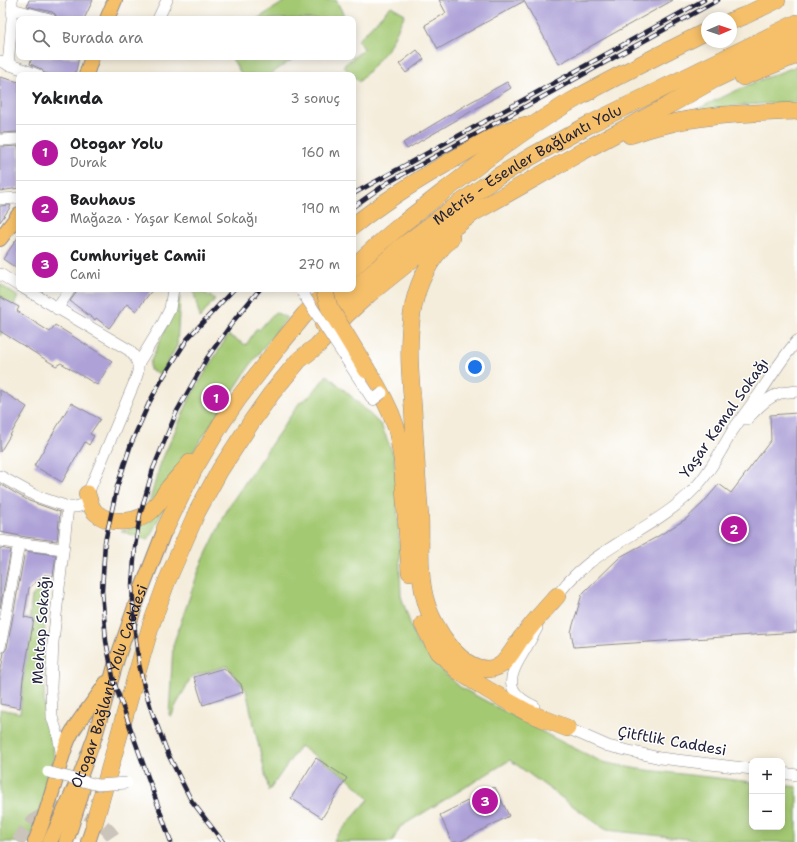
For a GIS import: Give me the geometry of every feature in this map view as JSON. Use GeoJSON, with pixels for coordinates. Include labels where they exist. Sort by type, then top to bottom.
{"type":"FeatureCollection","features":[{"type":"Feature","properties":{"kind":"highway"},"geometry":{"type":"LineString","coordinates":[[734,12],[754,0]]}},
{"type":"Feature","properties":{"kind":"highway"},"geometry":{"type":"LineString","coordinates":[[737,18],[777,0]]}},
{"type":"Feature","properties":{"kind":"highway","name":"Metris - Esenler Bağlantı Yolu"},"geometry":{"type":"LineString","coordinates":[[356,288],[400,248],[452,208],[532,156],[590,124],[797,23]]}},
{"type":"Feature","properties":{"kind":"highway"},"geometry":{"type":"LineString","coordinates":[[356,265],[416,212],[538,123],[584,94],[701,34]]}},
{"type":"Feature","properties":{"kind":"highway"},"geometry":{"type":"LineString","coordinates":[[94,824],[151,625],[167,581],[197,512],[220,470],[252,421],[298,360],[317,346],[347,314],[369,294],[473,213],[715,79],[797,40]]}},
{"type":"Feature","properties":{"kind":"highway"},"geometry":{"type":"LineString","coordinates":[[629,127],[676,108],[719,87],[797,55]]}},
{"type":"Feature","properties":{"kind":"highway"},"geometry":{"type":"LineString","coordinates":[[583,152],[659,126],[681,121],[732,114],[797,111]]}},
{"type":"Feature","properties":{"kind":"highway"},"geometry":{"type":"LineString","coordinates":[[356,224],[402,191],[471,149],[515,127],[538,123]]}},
{"type":"Feature","properties":{"kind":"highway"},"geometry":{"type":"LineString","coordinates":[[490,204],[447,242],[433,258],[419,284],[413,307],[410,330],[410,356],[414,527],[425,601],[442,647],[450,662],[457,670],[482,687],[528,712],[567,728]]}},
{"type":"Feature","properties":{"kind":"highway"},"geometry":{"type":"LineString","coordinates":[[325,292],[326,300],[332,312],[382,394],[392,416],[399,439],[402,458],[405,506],[414,527]]}},
{"type":"Feature","properties":{"kind":"highway"},"geometry":{"type":"LineString","coordinates":[[164,529],[193,471],[238,399],[305,314],[328,292]]}},
{"type":"Feature","properties":{"kind":"highway","name":"Metris - Esenler Bağlantı Yolu"},"geometry":{"type":"LineString","coordinates":[[298,360],[324,322],[352,292]]}},
{"type":"Feature","properties":{"kind":"highway"},"geometry":{"type":"LineString","coordinates":[[87,494],[95,512],[105,519],[117,522],[146,516],[153,510],[167,490],[199,452],[212,439]]}},
{"type":"Feature","properties":{"kind":"highway"},"geometry":{"type":"LineString","coordinates":[[442,647],[454,651],[470,664],[482,669],[498,666],[504,662],[521,638],[557,596]]}},
{"type":"Feature","properties":{"kind":"main road"},"geometry":{"type":"LineString","coordinates":[[107,16],[111,0]]}},
{"type":"Feature","properties":{"kind":"main road"},"geometry":{"type":"LineString","coordinates":[[107,16],[115,0]]}},
{"type":"Feature","properties":{"kind":"main road"},"geometry":{"type":"LineString","coordinates":[[87,72],[91,60]]}},
{"type":"Feature","properties":{"kind":"main road"},"geometry":{"type":"LineString","coordinates":[[0,239],[16,218]]}},
{"type":"Feature","properties":{"kind":"main road","name":"Otogar Bağlantı Yolu Caddesi"},"geometry":{"type":"LineString","coordinates":[[50,842],[81,774],[95,736],[117,659],[136,601],[164,529]]}},
{"type":"Feature","properties":{"kind":"main road"},"geometry":{"type":"LineString","coordinates":[[35,842],[43,822],[62,756],[72,733],[81,717],[106,684],[117,659]]}},
{"type":"Feature","properties":{"kind":"main road"},"geometry":{"type":"LineString","coordinates":[[66,842],[80,799],[95,736]]}},
{"type":"Feature","properties":{"kind":"main road"},"geometry":{"type":"LineString","coordinates":[[88,842],[94,824]]}},
{"type":"Feature","properties":{"kind":"street"},"geometry":{"type":"LineString","coordinates":[[159,16],[167,0]]}},
{"type":"Feature","properties":{"kind":"street"},"geometry":{"type":"LineString","coordinates":[[30,72],[4,63],[12,4],[42,16]]}},
{"type":"Feature","properties":{"kind":"street"},"geometry":{"type":"LineString","coordinates":[[0,140],[16,139]]}},
{"type":"Feature","properties":{"kind":"street"},"geometry":{"type":"LineString","coordinates":[[0,199],[16,198]]}},
{"type":"Feature","properties":{"kind":"street"},"geometry":{"type":"LineString","coordinates":[[0,274],[16,284]]}},
{"type":"Feature","properties":{"kind":"street"},"geometry":{"type":"LineString","coordinates":[[0,476],[36,496],[68,507],[80,506],[84,503],[138,372],[138,364],[135,357],[128,350],[30,292]]}},
{"type":"Feature","properties":{"kind":"street"},"geometry":{"type":"LineString","coordinates":[[57,309],[68,292]]}},
{"type":"Feature","properties":{"kind":"street"},"geometry":{"type":"LineString","coordinates":[[138,364],[164,323],[170,309],[173,292]]}},
{"type":"Feature","properties":{"kind":"street"},"geometry":{"type":"LineString","coordinates":[[302,292],[373,400],[382,394]]}},
{"type":"Feature","properties":{"kind":"street","name":"Yaşar Kemal Sokağı"},"geometry":{"type":"LineString","coordinates":[[567,728],[547,713],[528,704],[516,693],[512,686],[511,679],[516,664],[557,596],[588,563],[681,502],[695,488],[707,473],[733,430],[786,354],[797,341]]}},
{"type":"Feature","properties":{"kind":"street"},"geometry":{"type":"LineString","coordinates":[[733,430],[744,423],[765,401],[781,393],[797,391]]}},
{"type":"Feature","properties":{"kind":"street","name":"Mehtap Sokağı"},"geometry":{"type":"LineString","coordinates":[[62,756],[52,717],[51,688],[53,642],[68,507]]}},
{"type":"Feature","properties":{"kind":"street"},"geometry":{"type":"LineString","coordinates":[[0,541],[63,549]]}},
{"type":"Feature","properties":{"kind":"street"},"geometry":{"type":"LineString","coordinates":[[0,647],[19,543]]}},
{"type":"Feature","properties":{"kind":"street","name":"Çitftlik Caddesi"},"geometry":{"type":"LineString","coordinates":[[567,728],[608,746],[660,758],[749,769]]}},
{"type":"Feature","properties":{"kind":"street"},"geometry":{"type":"LineString","coordinates":[[48,772],[98,785],[127,783]]}},
{"type":"Feature","properties":{"kind":"street"},"geometry":{"type":"LineString","coordinates":[[785,773],[797,774]]}},
{"type":"Feature","properties":{"kind":"green space"},"geometry":{"type":"Polygon","coordinates":[[[287,0],[336,0],[344,16],[262,16],[287,0]]]}},
{"type":"Feature","properties":{"kind":"green space"},"geometry":{"type":"Polygon","coordinates":[[[391,6],[405,14],[388,49],[359,82],[356,79],[356,72],[349,72],[343,66],[350,60],[356,60],[356,55],[364,49],[358,40],[391,6]]]}},
{"type":"Feature","properties":{"kind":"green space"},"geometry":{"type":"Polygon","coordinates":[[[233,60],[292,60],[274,72],[240,72],[233,60]]]}},
{"type":"Feature","properties":{"kind":"green space"},"geometry":{"type":"Polygon","coordinates":[[[797,66],[797,102],[735,106],[699,112],[697,109],[755,82],[797,66]]]}},
{"type":"Feature","properties":{"kind":"green space"},"geometry":{"type":"Polygon","coordinates":[[[0,284],[18,297],[0,336],[0,284]]]}},
{"type":"Feature","properties":{"kind":"green space"},"geometry":{"type":"Polygon","coordinates":[[[194,292],[202,292],[215,299],[200,318],[194,292]]]}},
{"type":"Feature","properties":{"kind":"green space"},"geometry":{"type":"Polygon","coordinates":[[[180,296],[177,346],[161,374],[150,370],[150,363],[180,296]]]}},
{"type":"Feature","properties":{"kind":"green space"},"geometry":{"type":"Polygon","coordinates":[[[275,312],[287,318],[253,361],[187,461],[148,506],[161,462],[191,396],[228,335],[246,345],[257,328],[259,330],[275,312]]]}},
{"type":"Feature","properties":{"kind":"green space"},"geometry":{"type":"Polygon","coordinates":[[[327,375],[381,425],[394,456],[401,596],[416,641],[440,668],[460,687],[552,737],[602,762],[638,769],[749,782],[749,830],[785,830],[785,785],[797,787],[797,842],[717,842],[606,830],[510,760],[400,827],[392,842],[334,842],[335,838],[369,799],[348,778],[300,746],[269,791],[246,690],[227,666],[192,676],[174,709],[172,716],[169,715],[173,645],[200,567],[229,506],[300,402],[310,396],[327,375]]]}},
{"type":"Feature","properties":{"kind":"green space"},"geometry":{"type":"Polygon","coordinates":[[[172,493],[148,540],[121,531],[135,527],[172,493]]]}},
{"type":"Feature","properties":{"kind":"green space"},"geometry":{"type":"Polygon","coordinates":[[[45,584],[44,702],[53,745],[54,758],[51,778],[29,842],[0,842],[0,709],[20,713],[32,596],[45,584]]]}},
{"type":"Feature","properties":{"kind":"building"},"geometry":{"type":"Polygon","coordinates":[[[29,0],[93,0],[85,16],[56,16],[52,12],[27,6],[29,0]]]}},
{"type":"Feature","properties":{"kind":"building"},"geometry":{"type":"Polygon","coordinates":[[[439,0],[673,0],[559,64],[524,1],[438,49],[425,25],[446,13],[439,0]]]}},
{"type":"Feature","properties":{"kind":"building"},"geometry":{"type":"Polygon","coordinates":[[[417,50],[424,59],[406,73],[399,64],[417,50]]]}},
{"type":"Feature","properties":{"kind":"building"},"geometry":{"type":"Polygon","coordinates":[[[31,60],[78,60],[76,72],[43,72],[41,69],[30,64],[31,60]]]}},
{"type":"Feature","properties":{"kind":"building"},"geometry":{"type":"Polygon","coordinates":[[[0,77],[16,81],[16,132],[0,133],[0,77]]]}},
{"type":"Feature","properties":{"kind":"building"},"geometry":{"type":"Polygon","coordinates":[[[507,82],[511,88],[407,149],[403,143],[469,103],[507,82]]]}},
{"type":"Feature","properties":{"kind":"building"},"geometry":{"type":"Polygon","coordinates":[[[16,146],[16,188],[0,191],[0,147],[16,146]]]}},
{"type":"Feature","properties":{"kind":"building"},"geometry":{"type":"Polygon","coordinates":[[[0,206],[11,206],[0,222],[0,206]]]}},
{"type":"Feature","properties":{"kind":"building"},"geometry":{"type":"Polygon","coordinates":[[[16,240],[16,268],[3,259],[16,240]]]}},
{"type":"Feature","properties":{"kind":"building"},"geometry":{"type":"Polygon","coordinates":[[[151,292],[136,311],[127,304],[109,328],[96,318],[95,320],[70,301],[76,293],[151,292]]]}},
{"type":"Feature","properties":{"kind":"building"},"geometry":{"type":"Polygon","coordinates":[[[0,297],[19,307],[17,311],[50,332],[55,325],[112,361],[97,385],[61,363],[56,366],[0,331],[0,297]]]}},
{"type":"Feature","properties":{"kind":"building"},"geometry":{"type":"Polygon","coordinates":[[[0,390],[27,407],[0,452],[0,390]]]}},
{"type":"Feature","properties":{"kind":"building"},"geometry":{"type":"Polygon","coordinates":[[[71,403],[100,419],[90,434],[94,436],[89,445],[85,442],[62,482],[34,466],[71,403]]]}},
{"type":"Feature","properties":{"kind":"building"},"geometry":{"type":"Polygon","coordinates":[[[797,413],[797,632],[574,647],[571,632],[582,594],[620,557],[686,519],[703,503],[719,484],[731,493],[771,440],[770,415],[797,413]]]}},
{"type":"Feature","properties":{"kind":"building"},"geometry":{"type":"Polygon","coordinates":[[[0,484],[29,501],[60,512],[57,541],[0,532],[0,484]]]}},
{"type":"Feature","properties":{"kind":"building"},"geometry":{"type":"Polygon","coordinates":[[[0,548],[11,550],[0,608],[0,548]]]}},
{"type":"Feature","properties":{"kind":"building"},"geometry":{"type":"Polygon","coordinates":[[[25,551],[56,555],[53,576],[44,575],[29,588],[24,617],[34,619],[23,679],[20,708],[0,704],[0,675],[4,652],[7,648],[25,551]]]}},
{"type":"Feature","properties":{"kind":"building"},"geometry":{"type":"Polygon","coordinates":[[[224,668],[241,684],[243,692],[203,705],[194,677],[224,668]]]}},
{"type":"Feature","properties":{"kind":"building"},"geometry":{"type":"Polygon","coordinates":[[[316,758],[347,778],[322,818],[291,798],[316,758]]]}},
{"type":"Feature","properties":{"kind":"building"},"geometry":{"type":"Polygon","coordinates":[[[495,787],[509,816],[459,842],[452,842],[440,815],[495,787]]]}},
{"type":"Feature","properties":{"kind":"tunnel"},"geometry":{"type":"LineString","coordinates":[[18,842],[35,820],[45,814],[65,807],[78,809],[90,815],[108,830],[116,842]]}},
{"type":"Feature","properties":{"kind":"railway"},"geometry":{"type":"LineString","coordinates":[[356,192],[704,0]]}},
{"type":"Feature","properties":{"kind":"railway"},"geometry":{"type":"LineString","coordinates":[[356,205],[387,183],[718,0]]}},
{"type":"Feature","properties":{"kind":"railway"},"geometry":{"type":"LineString","coordinates":[[171,842],[114,682],[106,641],[102,591],[105,542],[117,487],[131,444],[149,403],[162,379],[188,338],[231,292]]}},
{"type":"Feature","properties":{"kind":"railway"},"geometry":{"type":"LineString","coordinates":[[223,842],[191,800],[168,754],[152,712],[139,664],[132,585],[135,547],[140,515],[153,469],[177,411],[207,358],[235,319],[258,292]]}},
{"type":"Feature","properties":{"kind":"place","name":"Otogar Yolu"},"geometry":{"type":"Point","coordinates":[216,398]}},
{"type":"Feature","properties":{"kind":"place","name":"Bauhaus"},"geometry":{"type":"Point","coordinates":[734,529]}},
{"type":"Feature","properties":{"kind":"place","name":"Cumhuriyet Camii"},"geometry":{"type":"Point","coordinates":[485,801]}}]}
